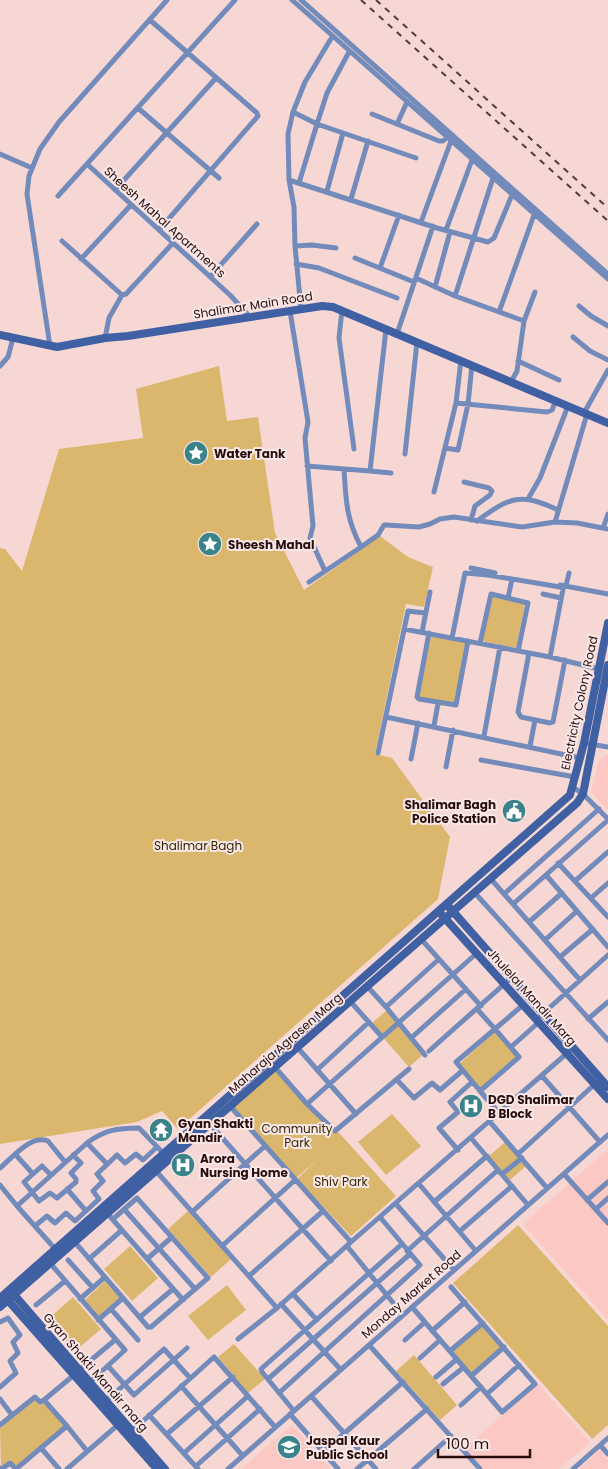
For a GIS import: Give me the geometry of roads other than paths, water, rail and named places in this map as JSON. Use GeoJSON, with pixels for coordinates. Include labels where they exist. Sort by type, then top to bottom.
{"type":"FeatureCollection","features":[{"type":"Feature","properties":{"kind":"street"},"geometry":{"type":"LineString","coordinates":[[50,346],[27,194],[29,176],[40,150],[59,122],[167,0]]}},
{"type":"Feature","properties":{"kind":"street"},"geometry":{"type":"LineString","coordinates":[[58,196],[235,0]]}},
{"type":"Feature","properties":{"kind":"street"},"geometry":{"type":"LineString","coordinates":[[292,0],[608,279]]}},
{"type":"Feature","properties":{"kind":"street"},"geometry":{"type":"LineString","coordinates":[[300,0],[608,274]]}},
{"type":"Feature","properties":{"kind":"street"},"geometry":{"type":"LineString","coordinates":[[150,20],[258,116],[159,230]]}},
{"type":"Feature","properties":{"kind":"street"},"geometry":{"type":"LineString","coordinates":[[301,309],[296,264],[294,207],[289,180],[287,147],[293,112],[311,70],[332,37]]}},
{"type":"Feature","properties":{"kind":"street"},"geometry":{"type":"LineString","coordinates":[[299,183],[332,82],[349,52]]}},
{"type":"Feature","properties":{"kind":"street"},"geometry":{"type":"LineString","coordinates":[[115,190],[216,78]]}},
{"type":"Feature","properties":{"kind":"street"},"geometry":{"type":"LineString","coordinates":[[396,124],[406,102]]}},
{"type":"Feature","properties":{"kind":"street"},"geometry":{"type":"LineString","coordinates":[[138,108],[219,178]]}},
{"type":"Feature","properties":{"kind":"street"},"geometry":{"type":"LineString","coordinates":[[293,112],[317,124],[416,158]]}},
{"type":"Feature","properties":{"kind":"street"},"geometry":{"type":"LineString","coordinates":[[372,114],[439,141],[449,139]]}},
{"type":"Feature","properties":{"kind":"street"},"geometry":{"type":"LineString","coordinates":[[327,192],[343,133]]}},
{"type":"Feature","properties":{"kind":"street"},"geometry":{"type":"LineString","coordinates":[[421,222],[449,139]]}},
{"type":"Feature","properties":{"kind":"street"},"geometry":{"type":"LineString","coordinates":[[350,199],[368,141]]}},
{"type":"Feature","properties":{"kind":"street"},"geometry":{"type":"LineString","coordinates":[[0,154],[32,168]]}},
{"type":"Feature","properties":{"kind":"street"},"geometry":{"type":"LineString","coordinates":[[435,287],[448,231],[472,160]]}},
{"type":"Feature","properties":{"kind":"street","name":"Sheesh Mahal Apartments"},"geometry":{"type":"LineString","coordinates":[[86,164],[230,295],[250,317]]}},
{"type":"Feature","properties":{"kind":"street"},"geometry":{"type":"LineString","coordinates":[[455,296],[493,178]]}},
{"type":"Feature","properties":{"kind":"street"},"geometry":{"type":"LineString","coordinates":[[289,180],[488,242],[493,240],[512,195]]}},
{"type":"Feature","properties":{"kind":"street"},"geometry":{"type":"LineString","coordinates":[[81,259],[131,205]]}},
{"type":"Feature","properties":{"kind":"street"},"geometry":{"type":"LineString","coordinates":[[380,268],[399,215]]}},
{"type":"Feature","properties":{"kind":"street"},"geometry":{"type":"LineString","coordinates":[[499,312],[534,215]]}},
{"type":"Feature","properties":{"kind":"street"},"geometry":{"type":"LineString","coordinates":[[210,277],[257,224]]}},
{"type":"Feature","properties":{"kind":"street"},"geometry":{"type":"LineString","coordinates":[[398,334],[433,226]]}},
{"type":"Feature","properties":{"kind":"street"},"geometry":{"type":"LineString","coordinates":[[62,241],[122,295]]}},
{"type":"Feature","properties":{"kind":"street"},"geometry":{"type":"LineString","coordinates":[[105,338],[109,318],[122,295],[126,294],[173,243]]}},
{"type":"Feature","properties":{"kind":"street"},"geometry":{"type":"LineString","coordinates":[[295,246],[312,244],[336,248]]}},
{"type":"Feature","properties":{"kind":"street"},"geometry":{"type":"LineString","coordinates":[[355,258],[524,321]]}},
{"type":"Feature","properties":{"kind":"street"},"geometry":{"type":"LineString","coordinates":[[296,264],[319,268],[397,298]]}},
{"type":"Feature","properties":{"kind":"street"},"geometry":{"type":"LineString","coordinates":[[511,382],[517,371],[524,321],[535,292]]}},
{"type":"Feature","properties":{"kind":"street","name":"Shalimar Main Road"},"geometry":{"type":"LineString","coordinates":[[0,335],[57,347],[105,338],[301,309],[322,306],[333,307],[608,423]]}},
{"type":"Feature","properties":{"kind":"street"},"geometry":{"type":"LineString","coordinates":[[579,306],[590,316],[608,326]]}},
{"type":"Feature","properties":{"kind":"street"},"geometry":{"type":"LineString","coordinates":[[342,310],[339,338],[354,449]]}},
{"type":"Feature","properties":{"kind":"street"},"geometry":{"type":"LineString","coordinates":[[290,311],[308,422],[305,438],[313,526],[311,542],[326,571]]}},
{"type":"Feature","properties":{"kind":"street"},"geometry":{"type":"LineString","coordinates":[[370,471],[386,329]]}},
{"type":"Feature","properties":{"kind":"street"},"geometry":{"type":"LineString","coordinates":[[573,337],[590,351],[608,360]]}},
{"type":"Feature","properties":{"kind":"street"},"geometry":{"type":"LineString","coordinates":[[0,366],[8,357],[13,338]]}},
{"type":"Feature","properties":{"kind":"street"},"geometry":{"type":"LineString","coordinates":[[405,454],[417,342]]}},
{"type":"Feature","properties":{"kind":"street"},"geometry":{"type":"LineString","coordinates":[[434,492],[456,403],[461,360]]}},
{"type":"Feature","properties":{"kind":"street"},"geometry":{"type":"LineString","coordinates":[[518,361],[559,380]]}},
{"type":"Feature","properties":{"kind":"street"},"geometry":{"type":"LineString","coordinates":[[445,448],[458,450],[468,404],[472,365]]}},
{"type":"Feature","properties":{"kind":"street"},"geometry":{"type":"LineString","coordinates":[[554,522],[585,413],[608,370]]}},
{"type":"Feature","properties":{"kind":"street"},"geometry":{"type":"LineString","coordinates":[[456,403],[547,412],[551,411],[556,400]]}},
{"type":"Feature","properties":{"kind":"street"},"geometry":{"type":"LineString","coordinates":[[528,499],[540,478],[568,406]]}},
{"type":"Feature","properties":{"kind":"street"},"geometry":{"type":"LineString","coordinates":[[307,466],[392,473]]}},
{"type":"Feature","properties":{"kind":"street"},"geometry":{"type":"LineString","coordinates":[[344,469],[348,518],[361,547]]}},
{"type":"Feature","properties":{"kind":"street"},"geometry":{"type":"LineString","coordinates":[[464,482],[489,488],[492,491],[490,495],[476,505],[474,521]]}},
{"type":"Feature","properties":{"kind":"street"},"geometry":{"type":"LineString","coordinates":[[474,521],[496,507],[518,499],[541,502],[558,510]]}},
{"type":"Feature","properties":{"kind":"street"},"geometry":{"type":"LineString","coordinates":[[309,582],[378,535],[381,528],[386,525],[419,527],[447,517],[522,527],[554,522],[577,523],[606,528],[608,514]]}},
{"type":"Feature","properties":{"kind":"street"},"geometry":{"type":"LineString","coordinates":[[471,568],[608,594]]}},
{"type":"Feature","properties":{"kind":"street"},"geometry":{"type":"LineString","coordinates":[[452,638],[465,573],[562,588],[550,657]]}},
{"type":"Feature","properties":{"kind":"street"},"geometry":{"type":"LineString","coordinates":[[566,586],[569,574]]}},
{"type":"Feature","properties":{"kind":"street"},"geometry":{"type":"LineString","coordinates":[[508,598],[512,579]]}},
{"type":"Feature","properties":{"kind":"street"},"geometry":{"type":"LineString","coordinates":[[422,632],[430,592]]}},
{"type":"Feature","properties":{"kind":"street"},"geometry":{"type":"LineString","coordinates":[[543,594],[561,598]]}},
{"type":"Feature","properties":{"kind":"street"},"geometry":{"type":"LineString","coordinates":[[480,643],[490,595],[508,598],[528,603],[518,650]]}},
{"type":"Feature","properties":{"kind":"street"},"geometry":{"type":"LineString","coordinates":[[378,753],[408,611],[425,613]]}},
{"type":"Feature","properties":{"kind":"street","name":"Electricity Colony Road"},"geometry":{"type":"LineString","coordinates":[[573,787],[584,743],[608,623]]}},
{"type":"Feature","properties":{"kind":"street"},"geometry":{"type":"LineString","coordinates":[[404,629],[518,650],[599,669]]}},
{"type":"Feature","properties":{"kind":"street"},"geometry":{"type":"LineString","coordinates":[[429,633],[417,698],[419,700],[456,705],[468,641]]}},
{"type":"Feature","properties":{"kind":"street"},"geometry":{"type":"LineString","coordinates":[[484,736],[500,647]]}},
{"type":"Feature","properties":{"kind":"street"},"geometry":{"type":"LineString","coordinates":[[529,653],[518,714],[521,717],[550,723],[553,722],[565,660]]}},
{"type":"Feature","properties":{"kind":"street","name":"Electricity Colony Road"},"geometry":{"type":"LineString","coordinates":[[583,794],[608,665]]}},
{"type":"Feature","properties":{"kind":"street"},"geometry":{"type":"LineString","coordinates":[[434,726],[438,702]]}},
{"type":"Feature","properties":{"kind":"street"},"geometry":{"type":"LineString","coordinates":[[386,716],[580,758]]}},
{"type":"Feature","properties":{"kind":"street"},"geometry":{"type":"LineString","coordinates":[[530,746],[535,720]]}},
{"type":"Feature","properties":{"kind":"street"},"geometry":{"type":"LineString","coordinates":[[411,759],[418,723]]}},
{"type":"Feature","properties":{"kind":"street"},"geometry":{"type":"LineString","coordinates":[[446,766],[453,730]]}},
{"type":"Feature","properties":{"kind":"street"},"geometry":{"type":"LineString","coordinates":[[584,743],[608,747]]}},
{"type":"Feature","properties":{"kind":"street"},"geometry":{"type":"LineString","coordinates":[[481,760],[575,777]]}},
{"type":"Feature","properties":{"kind":"street"},"geometry":{"type":"LineString","coordinates":[[513,904],[608,819],[583,794],[573,787]]}},
{"type":"Feature","properties":{"kind":"street","name":"Maharaja Agrasen Marg"},"geometry":{"type":"LineString","coordinates":[[72,1239],[110,1216],[156,1171],[166,1156],[210,1124],[230,1106],[355,984],[570,795],[573,787]]}},
{"type":"Feature","properties":{"kind":"street","name":"Maharaja Agrasen Marg"},"geometry":{"type":"LineString","coordinates":[[0,1307],[7,1296],[58,1251],[272,1064],[297,1047],[364,989],[577,803],[583,794]]}},
{"type":"Feature","properties":{"kind":"street"},"geometry":{"type":"LineString","coordinates":[[504,894],[599,809]]}},
{"type":"Feature","properties":{"kind":"street"},"geometry":{"type":"LineString","coordinates":[[520,839],[527,846]]}},
{"type":"Feature","properties":{"kind":"street"},"geometry":{"type":"LineString","coordinates":[[574,881],[608,852]]}},
{"type":"Feature","properties":{"kind":"street"},"geometry":{"type":"LineString","coordinates":[[558,863],[608,916]]}},
{"type":"Feature","properties":{"kind":"street"},"geometry":{"type":"LineString","coordinates":[[546,875],[608,947]]}},
{"type":"Feature","properties":{"kind":"street"},"geometry":{"type":"LineString","coordinates":[[490,878],[580,980]]}},
{"type":"Feature","properties":{"kind":"street"},"geometry":{"type":"LineString","coordinates":[[591,898],[608,883]]}},
{"type":"Feature","properties":{"kind":"street"},"geometry":{"type":"LineString","coordinates":[[474,892],[608,1040]]}},
{"type":"Feature","properties":{"kind":"street"},"geometry":{"type":"LineString","coordinates":[[529,922],[562,893]]}},
{"type":"Feature","properties":{"kind":"street","name":"Jhulelal Mandir Marg"},"geometry":{"type":"LineString","coordinates":[[446,904],[511,978],[540,1018],[570,1051],[608,1087]]}},
{"type":"Feature","properties":{"kind":"street","name":"Jhulelal Mandir Marg"},"geometry":{"type":"LineString","coordinates":[[439,911],[523,1005],[540,1018]]}},
{"type":"Feature","properties":{"kind":"street"},"geometry":{"type":"LineString","coordinates":[[545,940],[577,911]]}},
{"type":"Feature","properties":{"kind":"street"},"geometry":{"type":"LineString","coordinates":[[560,958],[593,929]]}},
{"type":"Feature","properties":{"kind":"street"},"geometry":{"type":"LineString","coordinates":[[421,939],[466,989],[519,1058],[480,1091]]}},
{"type":"Feature","properties":{"kind":"street"},"geometry":{"type":"LineString","coordinates":[[307,1104],[477,953]]}},
{"type":"Feature","properties":{"kind":"street"},"geometry":{"type":"LineString","coordinates":[[511,1047],[608,955]]}},
{"type":"Feature","properties":{"kind":"street"},"geometry":{"type":"LineString","coordinates":[[386,1007],[439,959]]}},
{"type":"Feature","properties":{"kind":"street"},"geometry":{"type":"LineString","coordinates":[[355,984],[386,1007],[411,1038],[427,1053],[511,978]]}},
{"type":"Feature","properties":{"kind":"street"},"geometry":{"type":"LineString","coordinates":[[411,1038],[466,989]]}},
{"type":"Feature","properties":{"kind":"street"},"geometry":{"type":"LineString","coordinates":[[350,1001],[382,1037]]}},
{"type":"Feature","properties":{"kind":"street"},"geometry":{"type":"LineString","coordinates":[[588,1019],[608,1002]]}},
{"type":"Feature","properties":{"kind":"street"},"geometry":{"type":"LineString","coordinates":[[499,1113],[456,1062],[523,1005]]}},
{"type":"Feature","properties":{"kind":"street"},"geometry":{"type":"LineString","coordinates":[[316,1070],[369,1022]]}},
{"type":"Feature","properties":{"kind":"street"},"geometry":{"type":"LineString","coordinates":[[297,1047],[356,1114]]}},
{"type":"Feature","properties":{"kind":"street"},"geometry":{"type":"LineString","coordinates":[[238,1339],[293,1294],[570,1051]]}},
{"type":"Feature","properties":{"kind":"street","name":"Jhulelal Mandir Marg"},"geometry":{"type":"LineString","coordinates":[[570,1051],[608,1099]]}},
{"type":"Feature","properties":{"kind":"street"},"geometry":{"type":"LineString","coordinates":[[272,1064],[307,1104],[334,1130],[409,1069]]}},
{"type":"Feature","properties":{"kind":"street"},"geometry":{"type":"LineString","coordinates":[[397,1080],[414,1098],[432,1083],[440,1090],[462,1070]]}},
{"type":"Feature","properties":{"kind":"street"},"geometry":{"type":"LineString","coordinates":[[542,1076],[600,1142]]}},
{"type":"Feature","properties":{"kind":"street"},"geometry":{"type":"LineString","coordinates":[[458,1150],[439,1128],[458,1112],[450,1102],[472,1082]]}},
{"type":"Feature","properties":{"kind":"street"},"geometry":{"type":"LineString","coordinates":[[268,1379],[377,1284],[446,1216],[520,1156],[595,1084]]}},
{"type":"Feature","properties":{"kind":"street"},"geometry":{"type":"LineString","coordinates":[[230,1106],[322,1211],[403,1315]]}},
{"type":"Feature","properties":{"kind":"street"},"geometry":{"type":"LineString","coordinates":[[490,1122],[548,1188]]}},
{"type":"Feature","properties":{"kind":"street"},"geometry":{"type":"LineString","coordinates":[[210,1124],[330,1261]]}},
{"type":"Feature","properties":{"kind":"street"},"geometry":{"type":"LineString","coordinates":[[16,1206],[87,1143],[99,1134],[107,1131],[141,1129],[166,1156]]}},
{"type":"Feature","properties":{"kind":"street","name":"Monday Market Road"},"geometry":{"type":"LineString","coordinates":[[228,1469],[608,1135]]}},
{"type":"Feature","properties":{"kind":"street"},"geometry":{"type":"LineString","coordinates":[[471,1138],[528,1205]]}},
{"type":"Feature","properties":{"kind":"street"},"geometry":{"type":"LineString","coordinates":[[0,1168],[33,1141],[47,1140],[66,1162]]}},
{"type":"Feature","properties":{"kind":"street"},"geometry":{"type":"LineString","coordinates":[[87,1143],[107,1164]]}},
{"type":"Feature","properties":{"kind":"street"},"geometry":{"type":"LineString","coordinates":[[192,1212],[265,1146]]}},
{"type":"Feature","properties":{"kind":"street"},"geometry":{"type":"LineString","coordinates":[[35,1226],[47,1216],[55,1223],[67,1213],[75,1221],[99,1199],[93,1191],[103,1181],[97,1174],[107,1164],[117,1155],[125,1163],[136,1154],[143,1160],[157,1147]]}},
{"type":"Feature","properties":{"kind":"street"},"geometry":{"type":"LineString","coordinates":[[16,1155],[33,1174]]}},
{"type":"Feature","properties":{"kind":"street"},"geometry":{"type":"LineString","coordinates":[[51,1175],[42,1166],[24,1183],[40,1201],[50,1193],[56,1198],[76,1181],[71,1173],[81,1164],[73,1155]]}},
{"type":"Feature","properties":{"kind":"street"},"geometry":{"type":"LineString","coordinates":[[434,1202],[486,1156]]}},
{"type":"Feature","properties":{"kind":"street"},"geometry":{"type":"LineString","coordinates":[[156,1171],[249,1276],[305,1330],[341,1370]]}},
{"type":"Feature","properties":{"kind":"street"},"geometry":{"type":"LineString","coordinates":[[564,1174],[608,1223]]}},
{"type":"Feature","properties":{"kind":"street"},"geometry":{"type":"LineString","coordinates":[[222,1246],[295,1180]]}},
{"type":"Feature","properties":{"kind":"street"},"geometry":{"type":"LineString","coordinates":[[587,1200],[608,1182]]}},
{"type":"Feature","properties":{"kind":"street"},"geometry":{"type":"LineString","coordinates":[[419,1184],[476,1250]]}},
{"type":"Feature","properties":{"kind":"street"},"geometry":{"type":"LineString","coordinates":[[0,1185],[16,1206],[58,1251]]}},
{"type":"Feature","properties":{"kind":"street"},"geometry":{"type":"LineString","coordinates":[[460,1231],[512,1186]]}},
{"type":"Feature","properties":{"kind":"street"},"geometry":{"type":"LineString","coordinates":[[67,1189],[86,1211]]}},
{"type":"Feature","properties":{"kind":"street"},"geometry":{"type":"LineString","coordinates":[[72,1239],[140,1318],[151,1328],[183,1300],[195,1289],[208,1278],[137,1198],[124,1209],[110,1216],[183,1300]]}},
{"type":"Feature","properties":{"kind":"street"},"geometry":{"type":"LineString","coordinates":[[596,1209],[608,1198]]}},
{"type":"Feature","properties":{"kind":"street"},"geometry":{"type":"LineString","coordinates":[[396,1204],[454,1270]]}},
{"type":"Feature","properties":{"kind":"street"},"geometry":{"type":"LineString","coordinates":[[124,1209],[195,1289]]}},
{"type":"Feature","properties":{"kind":"street"},"geometry":{"type":"LineString","coordinates":[[249,1276],[322,1211]]}},
{"type":"Feature","properties":{"kind":"street"},"geometry":{"type":"LineString","coordinates":[[279,1393],[420,1266],[380,1217]]}},
{"type":"Feature","properties":{"kind":"street"},"geometry":{"type":"LineString","coordinates":[[89,1259],[122,1230]]}},
{"type":"Feature","properties":{"kind":"street"},"geometry":{"type":"LineString","coordinates":[[148,1259],[172,1238]]}},
{"type":"Feature","properties":{"kind":"street"},"geometry":{"type":"LineString","coordinates":[[338,1469],[292,1412],[261,1369],[402,1244]]}},
{"type":"Feature","properties":{"kind":"street","name":"Maharaja Agrasen Marg"},"geometry":{"type":"LineString","coordinates":[[7,1296],[50,1263],[58,1251]]}},
{"type":"Feature","properties":{"kind":"street"},"geometry":{"type":"LineString","coordinates":[[68,1260],[93,1288]]}},
{"type":"Feature","properties":{"kind":"street"},"geometry":{"type":"LineString","coordinates":[[50,1263],[124,1351],[90,1382]]}},
{"type":"Feature","properties":{"kind":"street"},"geometry":{"type":"LineString","coordinates":[[80,1299],[105,1277]]}},
{"type":"Feature","properties":{"kind":"street"},"geometry":{"type":"LineString","coordinates":[[36,1305],[66,1281]]}},
{"type":"Feature","properties":{"kind":"street"},"geometry":{"type":"LineString","coordinates":[[412,1307],[502,1412],[534,1385],[452,1287]]}},
{"type":"Feature","properties":{"kind":"street"},"geometry":{"type":"LineString","coordinates":[[140,1318],[173,1289]]}},
{"type":"Feature","properties":{"kind":"street"},"geometry":{"type":"LineString","coordinates":[[293,1294],[317,1320]]}},
{"type":"Feature","properties":{"kind":"street","name":"Gyan Shakti Mandir marg"},"geometry":{"type":"LineString","coordinates":[[7,1296],[77,1372],[157,1469]]}},
{"type":"Feature","properties":{"kind":"street"},"geometry":{"type":"LineString","coordinates":[[98,1320],[123,1298]]}},
{"type":"Feature","properties":{"kind":"street"},"geometry":{"type":"LineString","coordinates":[[432,1331],[465,1302]]}},
{"type":"Feature","properties":{"kind":"street"},"geometry":{"type":"LineString","coordinates":[[111,1309],[138,1340]]}},
{"type":"Feature","properties":{"kind":"street"},"geometry":{"type":"LineString","coordinates":[[0,1322],[8,1318],[20,1335],[13,1342],[18,1353],[10,1361],[16,1373],[0,1388]]}},
{"type":"Feature","properties":{"kind":"street"},"geometry":{"type":"LineString","coordinates":[[405,1340],[425,1322]]}},
{"type":"Feature","properties":{"kind":"street"},"geometry":{"type":"LineString","coordinates":[[450,1351],[483,1323]]}},
{"type":"Feature","properties":{"kind":"street"},"geometry":{"type":"LineString","coordinates":[[0,1425],[33,1397],[40,1402],[44,1400],[115,1340]]}},
{"type":"Feature","properties":{"kind":"street"},"geometry":{"type":"LineString","coordinates":[[420,1358],[440,1340]]}},
{"type":"Feature","properties":{"kind":"street"},"geometry":{"type":"LineString","coordinates":[[369,1345],[480,1469]]}},
{"type":"Feature","properties":{"kind":"street"},"geometry":{"type":"LineString","coordinates":[[471,1376],[504,1347]]}},
{"type":"Feature","properties":{"kind":"street"},"geometry":{"type":"LineString","coordinates":[[108,1366],[133,1394],[136,1394],[187,1348]]}},
{"type":"Feature","properties":{"kind":"street"},"geometry":{"type":"LineString","coordinates":[[106,1401],[164,1349],[190,1378]]}},
{"type":"Feature","properties":{"kind":"street"},"geometry":{"type":"LineString","coordinates":[[132,1431],[214,1357],[275,1427]]}},
{"type":"Feature","properties":{"kind":"street"},"geometry":{"type":"LineString","coordinates":[[436,1377],[457,1359]]}},
{"type":"Feature","properties":{"kind":"street"},"geometry":{"type":"LineString","coordinates":[[487,1394],[519,1365]]}},
{"type":"Feature","properties":{"kind":"street"},"geometry":{"type":"LineString","coordinates":[[443,1384],[464,1367]]}},
{"type":"Feature","properties":{"kind":"street","name":"Gyan Shakti Mandir marg"},"geometry":{"type":"LineString","coordinates":[[77,1372],[90,1382],[106,1401],[120,1423],[132,1431],[165,1469]]}},
{"type":"Feature","properties":{"kind":"street"},"geometry":{"type":"LineString","coordinates":[[167,1434],[233,1377]]}},
{"type":"Feature","properties":{"kind":"street"},"geometry":{"type":"LineString","coordinates":[[323,1452],[403,1382]]}},
{"type":"Feature","properties":{"kind":"street"},"geometry":{"type":"LineString","coordinates":[[181,1386],[243,1456]]}},
{"type":"Feature","properties":{"kind":"street"},"geometry":{"type":"LineString","coordinates":[[461,1405],[480,1387]]}},
{"type":"Feature","properties":{"kind":"street"},"geometry":{"type":"LineString","coordinates":[[184,1453],[248,1396]]}},
{"type":"Feature","properties":{"kind":"street"},"geometry":{"type":"LineString","coordinates":[[311,1396],[376,1469]]}},
{"type":"Feature","properties":{"kind":"street"},"geometry":{"type":"LineString","coordinates":[[0,1399],[12,1415]]}},
{"type":"Feature","properties":{"kind":"street"},"geometry":{"type":"LineString","coordinates":[[44,1400],[87,1451]]}},
{"type":"Feature","properties":{"kind":"street"},"geometry":{"type":"LineString","coordinates":[[149,1414],[197,1468],[260,1409]]}},
{"type":"Feature","properties":{"kind":"street"},"geometry":{"type":"LineString","coordinates":[[357,1469],[426,1409]]}},
{"type":"Feature","properties":{"kind":"street"},"geometry":{"type":"LineString","coordinates":[[67,1469],[120,1423]]}},
{"type":"Feature","properties":{"kind":"street"},"geometry":{"type":"LineString","coordinates":[[0,1468],[2,1469],[10,1463],[16,1468],[66,1426]]}},
{"type":"Feature","properties":{"kind":"street"},"geometry":{"type":"LineString","coordinates":[[414,1469],[451,1436]]}},
{"type":"Feature","properties":{"kind":"street"},"geometry":{"type":"LineString","coordinates":[[573,1469],[608,1438]]}},
{"type":"Feature","properties":{"kind":"street"},"geometry":{"type":"LineString","coordinates":[[600,1445],[608,1454]]}},
{"type":"Feature","properties":{"kind":"street"},"geometry":{"type":"LineString","coordinates":[[41,1448],[59,1469]]}},
{"type":"Feature","properties":{"kind":"railway"},"geometry":{"type":"LineString","coordinates":[[361,0],[608,221]]}},
{"type":"Feature","properties":{"kind":"railway"},"geometry":{"type":"LineString","coordinates":[[376,0],[608,208]]}},
{"type":"Feature","properties":{"kind":"place","name":"Water Tank"},"geometry":{"type":"Point","coordinates":[196,453]}},
{"type":"Feature","properties":{"kind":"place","name":"Sheesh Mahal"},"geometry":{"type":"Point","coordinates":[210,544]}},
{"type":"Feature","properties":{"kind":"place","name":"Shalimar Bagh Police Station"},"geometry":{"type":"Point","coordinates":[514,811]}},
{"type":"Feature","properties":{"kind":"place","name":"DGD Shalimar B Block"},"geometry":{"type":"Point","coordinates":[471,1106]}},
{"type":"Feature","properties":{"kind":"place","name":"Gyan Shakti Mandir"},"geometry":{"type":"Point","coordinates":[161,1130]}},
{"type":"Feature","properties":{"kind":"place","name":"Arora Nursing Home"},"geometry":{"type":"Point","coordinates":[183,1165]}},
{"type":"Feature","properties":{"kind":"place","name":"Jaspal Kaur Public School"},"geometry":{"type":"Point","coordinates":[289,1447]}},
{"type":"Feature","properties":{"kind":"park label","name":"Shalimar Bagh"},"geometry":{"type":"Point","coordinates":[198,845]}},
{"type":"Feature","properties":{"kind":"park label","name":"Community Park"},"geometry":{"type":"Point","coordinates":[297,1135]}},
{"type":"Feature","properties":{"kind":"park label","name":"Shiv Park"},"geometry":{"type":"Point","coordinates":[341,1181]}}]}
